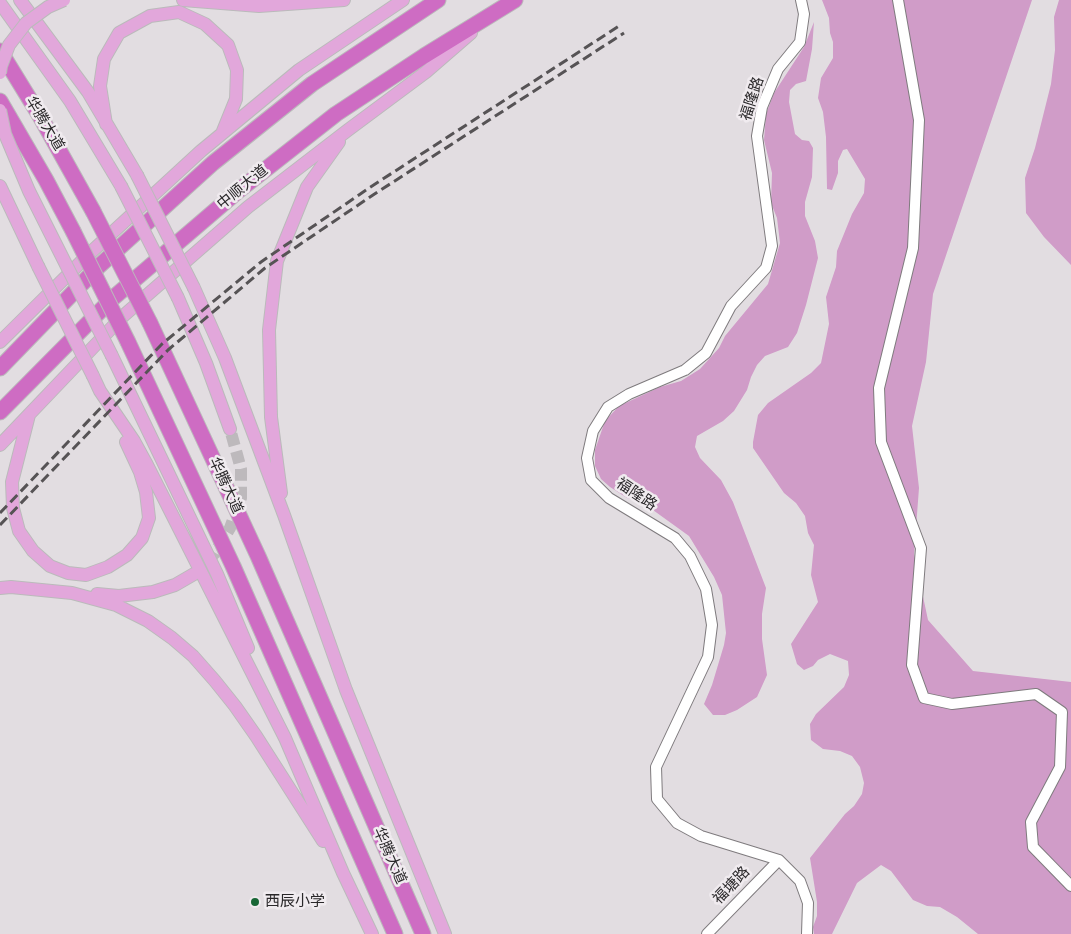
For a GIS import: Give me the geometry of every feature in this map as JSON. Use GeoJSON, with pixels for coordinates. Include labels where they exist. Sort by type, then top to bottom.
{"type":"FeatureCollection","features":[{"type":"Feature","properties":{"kind":"highway"},"geometry":{"type":"LineString","coordinates":[[0,368],[98,267],[213,163],[312,84],[438,0]]}},
{"type":"Feature","properties":{"kind":"highway","name":"中顺大道"},"geometry":{"type":"LineString","coordinates":[[0,412],[113,298],[238,191],[336,114],[514,0]]}},
{"type":"Feature","properties":{"kind":"highway","name":"华腾大道"},"geometry":{"type":"LineString","coordinates":[[0,51],[45,124],[94,211],[150,322],[258,556],[423,934]]}},
{"type":"Feature","properties":{"kind":"highway","name":"华腾大道"},"geometry":{"type":"LineString","coordinates":[[0,101],[46,180],[128,342],[233,566],[395,934]]}},
{"type":"Feature","properties":{"kind":"main road"},"geometry":{"type":"LineString","coordinates":[[0,73],[9,45],[26,23],[48,7],[64,0]]}},
{"type":"Feature","properties":{"kind":"main road"},"geometry":{"type":"LineString","coordinates":[[183,0],[259,6],[344,0]]}},
{"type":"Feature","properties":{"kind":"main road"},"geometry":{"type":"LineString","coordinates":[[283,0],[304,4]]}},
{"type":"Feature","properties":{"kind":"main road"},"geometry":{"type":"LineString","coordinates":[[0,342],[89,254],[222,133],[299,70],[403,0]]}},
{"type":"Feature","properties":{"kind":"main road"},"geometry":{"type":"LineString","coordinates":[[21,2],[88,92],[137,175],[194,288],[225,358],[284,515],[346,690],[445,934]]}},
{"type":"Feature","properties":{"kind":"main road"},"geometry":{"type":"LineString","coordinates":[[3,8],[70,101],[121,186],[178,298],[206,363],[230,429]]}},
{"type":"Feature","properties":{"kind":"main road"},"geometry":{"type":"LineString","coordinates":[[106,124],[100,86],[104,59],[119,33],[150,16],[179,12],[205,24],[228,45],[237,70],[236,99],[222,133]]}},
{"type":"Feature","properties":{"kind":"main road"},"geometry":{"type":"LineString","coordinates":[[0,445],[122,317],[248,207],[426,72],[494,12]]}},
{"type":"Feature","properties":{"kind":"main road"},"geometry":{"type":"LineString","coordinates":[[0,110],[5,134],[29,191],[112,356],[217,574],[343,873],[372,934]]}},
{"type":"Feature","properties":{"kind":"main road"},"geometry":{"type":"LineString","coordinates":[[284,515],[270,417],[268,330],[278,261],[307,187],[348,130]]}},
{"type":"Feature","properties":{"kind":"main road"},"geometry":{"type":"LineString","coordinates":[[0,186],[140,472],[146,492],[149,518],[142,538],[127,555],[108,567],[86,575],[68,573],[50,566],[33,551],[19,531],[13,508],[12,482],[29,414]]}},
{"type":"Feature","properties":{"kind":"main road"},"geometry":{"type":"LineString","coordinates":[[100,391],[134,441],[146,463],[285,738]]}},
{"type":"Feature","properties":{"kind":"main road"},"geometry":{"type":"LineString","coordinates":[[0,588],[11,587],[119,596],[153,592],[176,585],[194,574]]}},
{"type":"Feature","properties":{"kind":"main road"},"geometry":{"type":"LineString","coordinates":[[72,593],[116,605],[148,621],[193,656],[216,681],[256,736],[343,873]]}},
{"type":"Feature","properties":{"kind":"street","name":"福隆路"},"geometry":{"type":"LineString","coordinates":[[801,0],[804,14],[800,42],[778,69],[762,107],[757,136],[772,246],[766,268],[731,306],[706,353],[685,370],[629,394],[608,407],[593,431],[587,458],[591,480],[609,498],[675,538],[690,556],[706,589],[712,625],[708,657],[656,767],[657,799],[677,823],[701,836],[779,860],[800,881],[808,903],[807,934]]}},
{"type":"Feature","properties":{"kind":"street"},"geometry":{"type":"LineString","coordinates":[[898,0],[919,120],[912,248],[879,388],[881,442],[921,548],[912,665],[924,698],[952,704],[1036,694],[1062,712],[1060,767],[1032,822],[1032,847],[1071,886]]}},
{"type":"Feature","properties":{"kind":"street","name":"福塘路"},"geometry":{"type":"LineString","coordinates":[[707,934],[779,860]]}},
{"type":"Feature","properties":{"kind":"shaded area"},"geometry":{"type":"Polygon","coordinates":[[[822,0],[1032,0],[933,294],[926,362],[912,426],[919,488],[914,554],[928,620],[973,671],[1071,682],[1071,934],[978,934],[957,917],[940,907],[927,906],[913,900],[891,871],[881,865],[857,883],[832,934],[814,934],[813,927],[817,916],[817,902],[810,858],[845,814],[854,806],[862,794],[864,783],[860,767],[852,756],[840,751],[823,749],[811,740],[810,724],[816,714],[844,687],[849,675],[848,661],[830,654],[804,670],[797,664],[791,644],[818,602],[811,575],[814,545],[808,533],[805,516],[796,503],[784,493],[753,448],[753,442],[758,415],[768,403],[811,373],[821,363],[829,324],[826,297],[836,267],[837,251],[852,214],[864,193],[865,179],[847,149],[843,150],[838,161],[838,173],[832,190],[827,189],[826,137],[823,112],[818,98],[821,78],[833,58],[833,42],[829,18],[822,0]]]}},
{"type":"Feature","properties":{"kind":"shaded area"},"geometry":{"type":"Polygon","coordinates":[[[1059,0],[1071,0],[1071,265],[1044,237],[1026,213],[1025,178],[1035,148],[1051,84],[1055,50],[1054,17],[1059,0]]]}},
{"type":"Feature","properties":{"kind":"shaded area"},"geometry":{"type":"Polygon","coordinates":[[[814,22],[812,49],[806,81],[796,84],[790,90],[789,102],[795,134],[802,140],[809,141],[813,148],[812,177],[805,202],[805,216],[815,241],[818,258],[806,305],[797,333],[788,347],[765,356],[757,365],[747,390],[734,411],[723,421],[697,436],[695,447],[700,458],[721,480],[733,502],[766,588],[762,614],[762,639],[767,675],[757,697],[737,710],[725,715],[713,715],[704,704],[712,685],[726,633],[722,595],[714,577],[689,536],[646,505],[627,498],[601,479],[595,466],[595,450],[605,421],[619,406],[660,387],[681,381],[700,369],[719,348],[725,336],[768,284],[780,243],[777,218],[771,203],[772,173],[764,140],[766,114],[774,93],[804,47],[814,22]]]}},
{"type":"Feature","properties":{"kind":"tunnel"},"geometry":{"type":"LineString","coordinates":[[194,574],[215,553],[230,528],[241,498],[241,469],[230,429]]}},
{"type":"Feature","properties":{"kind":"railway"},"geometry":{"type":"LineString","coordinates":[[0,513],[162,344],[261,262],[369,188],[619,26]]}},
{"type":"Feature","properties":{"kind":"railway"},"geometry":{"type":"LineString","coordinates":[[0,525],[168,350],[265,268],[373,195],[624,33]]}},
{"type":"Feature","properties":{"kind":"place","name":"西辰小学"},"geometry":{"type":"Point","coordinates":[255,902]}}]}
